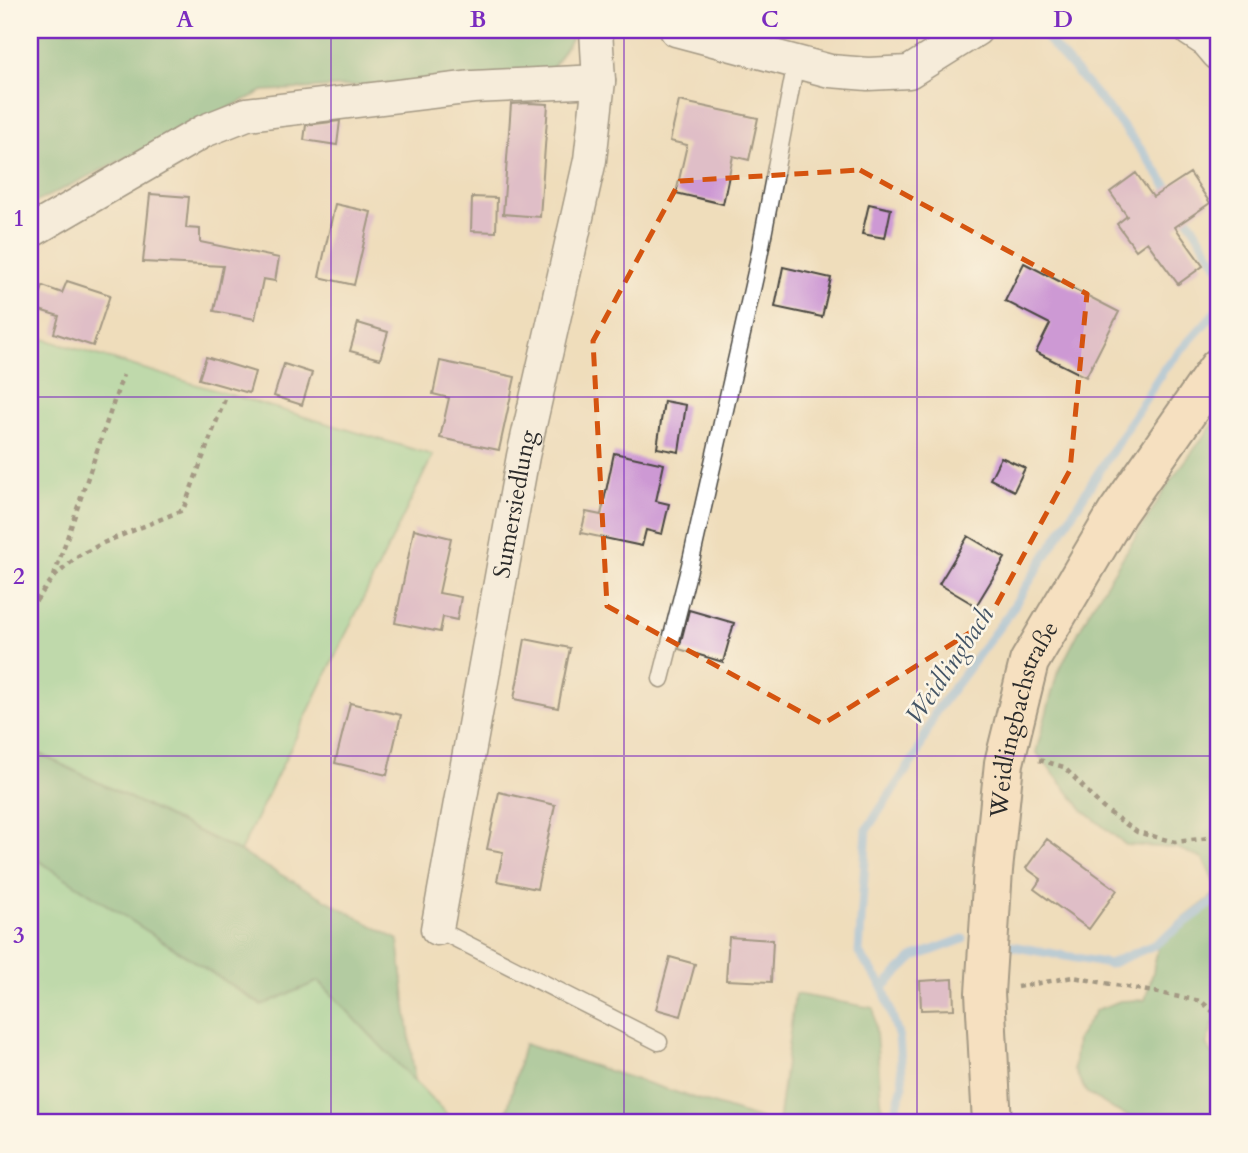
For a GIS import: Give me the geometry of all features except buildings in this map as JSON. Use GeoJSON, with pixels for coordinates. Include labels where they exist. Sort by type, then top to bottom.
{"type":"FeatureCollection","features":[{"type":"Feature","properties":{"kind":"main road","name":"Weidlingbachstraße"},"geometry":{"type":"LineString","coordinates":[[992,1123],[985,993],[993,870],[1004,763],[1029,662],[1117,513],[1218,368]]}},
{"type":"Feature","properties":{"kind":"street","name":"Sumersiedlung"},"geometry":{"type":"LineString","coordinates":[[437,929],[523,456],[590,160],[599,81],[596,30]]}},
{"type":"Feature","properties":{"kind":"street"},"geometry":{"type":"LineString","coordinates":[[676,30],[830,71],[868,75],[909,72],[976,30]]}},
{"type":"Feature","properties":{"kind":"street"},"geometry":{"type":"LineString","coordinates":[[1190,30],[1207,41],[1218,54]]}},
{"type":"Feature","properties":{"kind":"street"},"geometry":{"type":"LineString","coordinates":[[30,232],[204,131],[247,114],[473,87],[599,81]]}},
{"type":"Feature","properties":{"kind":"lane"},"geometry":{"type":"LineString","coordinates":[[661,679],[690,565],[756,272],[796,62]]}},
{"type":"Feature","properties":{"kind":"lane"},"geometry":{"type":"LineString","coordinates":[[437,929],[659,1042]]}},
{"type":"Feature","properties":{"kind":"path"},"geometry":{"type":"LineString","coordinates":[[53,578],[122,375]]}},
{"type":"Feature","properties":{"kind":"path"},"geometry":{"type":"LineString","coordinates":[[30,608],[53,578],[78,556],[183,510],[225,399]]}},
{"type":"Feature","properties":{"kind":"path"},"geometry":{"type":"LineString","coordinates":[[1004,763],[1032,759],[1064,766],[1103,808],[1137,832],[1175,842],[1218,837]]}},
{"type":"Feature","properties":{"kind":"path"},"geometry":{"type":"LineString","coordinates":[[985,993],[1073,977],[1201,1001],[1218,1016]]}},
{"type":"Feature","properties":{"kind":"highlighted area"},"geometry":{"type":"Polygon","coordinates":[[[860,170],[1087,294],[1070,470],[987,622],[823,724],[607,606],[593,341],[680,181],[860,170]]]}},
{"type":"Feature","properties":{"kind":"green space"},"geometry":{"type":"Polygon","coordinates":[[[30,30],[577,30],[548,75],[263,91],[30,205],[30,30]]]}},
{"type":"Feature","properties":{"kind":"green space"},"geometry":{"type":"Polygon","coordinates":[[[30,335],[433,455],[240,852],[30,749],[30,335]]]}},
{"type":"Feature","properties":{"kind":"green space"},"geometry":{"type":"Polygon","coordinates":[[[1218,418],[1218,890],[1203,859],[1177,848],[1126,845],[1084,811],[1036,752],[1057,674],[1090,610],[1171,480],[1218,418]]]}},
{"type":"Feature","properties":{"kind":"green space"},"geometry":{"type":"Polygon","coordinates":[[[30,749],[240,852],[398,940],[415,1082],[319,981],[262,1005],[30,855],[30,749]]]}},
{"type":"Feature","properties":{"kind":"green space"},"geometry":{"type":"Polygon","coordinates":[[[30,855],[261,1005],[319,981],[455,1123],[30,1123],[30,855]]]}},
{"type":"Feature","properties":{"kind":"green space"},"geometry":{"type":"Polygon","coordinates":[[[1218,892],[1218,1019],[1206,1045],[1218,1061],[1218,1123],[1144,1123],[1115,1110],[1086,1092],[1074,1069],[1077,1039],[1096,1010],[1120,1001],[1145,1000],[1160,937],[1218,892]]]}},
{"type":"Feature","properties":{"kind":"green space"},"geometry":{"type":"Polygon","coordinates":[[[795,994],[874,1008],[883,1123],[778,1123],[795,994]]]}},
{"type":"Feature","properties":{"kind":"green space"},"geometry":{"type":"Polygon","coordinates":[[[524,1044],[773,1123],[504,1123],[524,1044]]]}},
{"type":"Feature","properties":{"kind":"waterway"},"geometry":{"type":"LineString","coordinates":[[1039,30],[1127,132],[1174,197]]}},
{"type":"Feature","properties":{"kind":"waterway"},"geometry":{"type":"LineString","coordinates":[[1182,209],[1218,266]]}},
{"type":"Feature","properties":{"kind":"waterway","name":"Weidlingbach"},"geometry":{"type":"LineString","coordinates":[[892,1123],[903,1085],[899,1038],[883,987],[859,953],[867,829],[917,754],[936,711],[1008,615],[1164,369],[1218,309]]}},
{"type":"Feature","properties":{"kind":"waterway"},"geometry":{"type":"LineString","coordinates":[[1011,946],[1109,964],[1154,945],[1218,898]]}},
{"type":"Feature","properties":{"kind":"waterway"},"geometry":{"type":"LineString","coordinates":[[883,987],[914,957],[963,939]]}}]}
